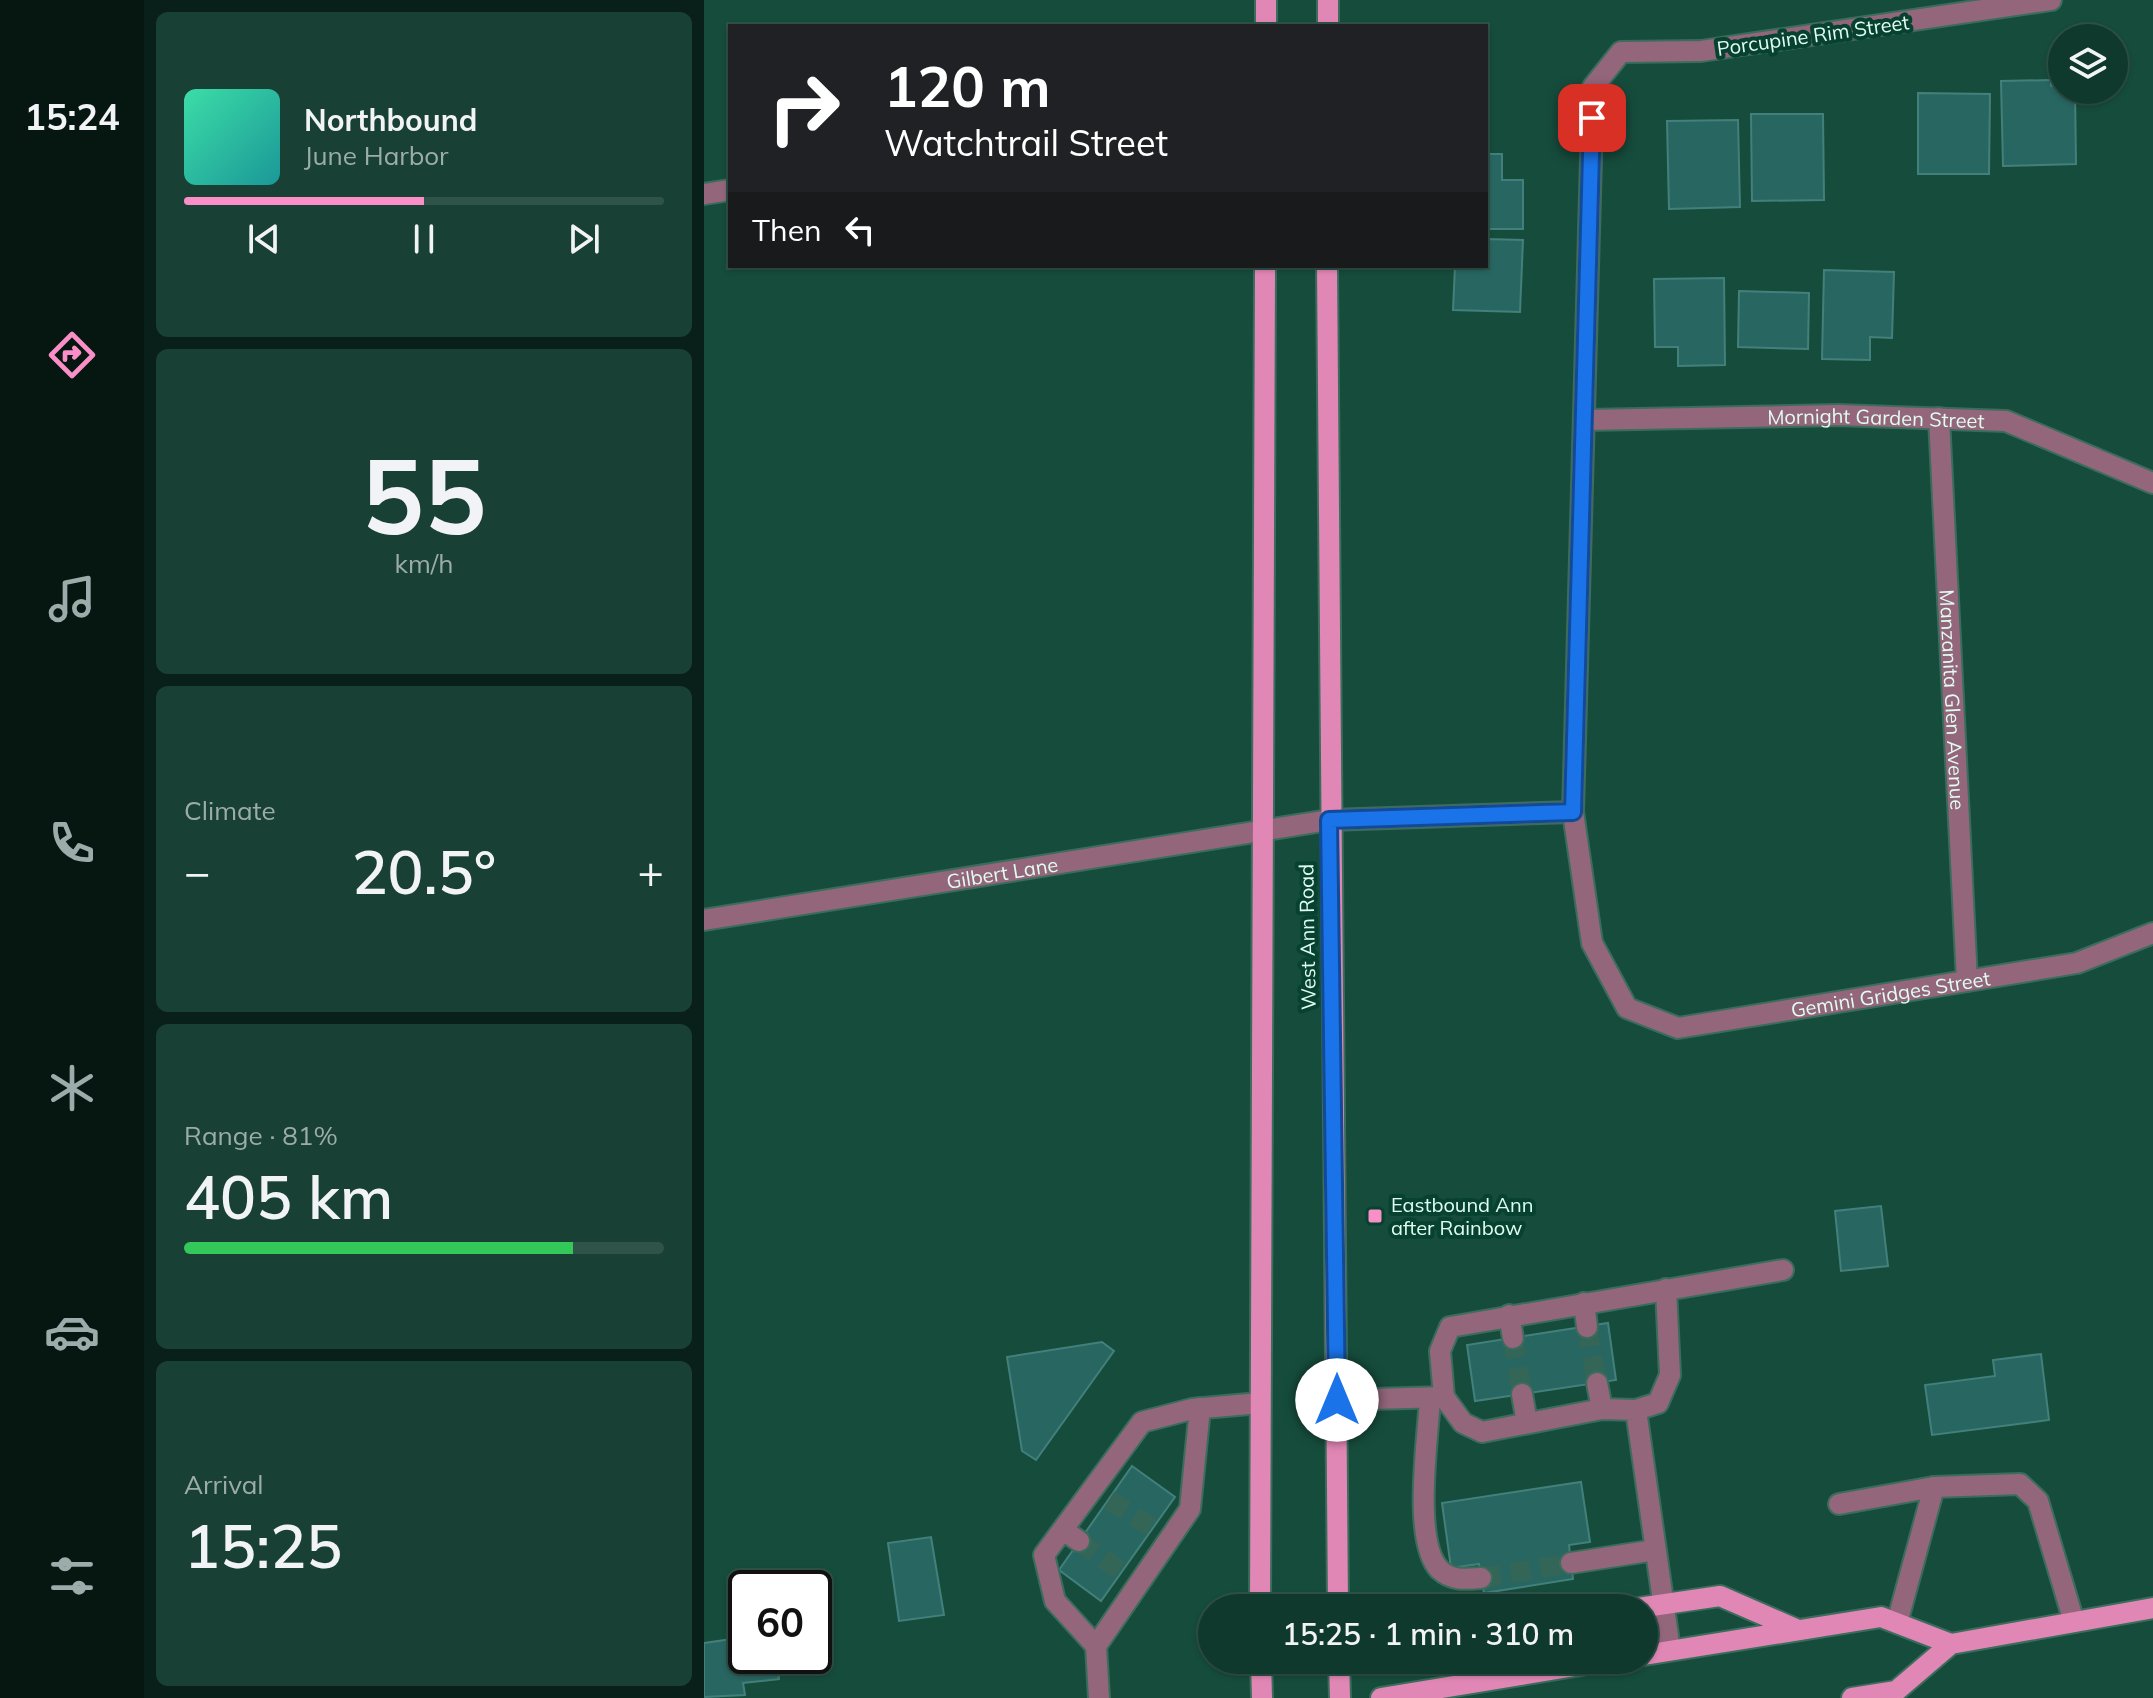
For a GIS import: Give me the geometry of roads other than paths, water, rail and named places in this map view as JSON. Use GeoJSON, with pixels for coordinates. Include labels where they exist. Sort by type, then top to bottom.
{"type":"FeatureCollection","features":[{"type":"Feature","properties":{"kind":"main road"},"geometry":{"type":"LineString","coordinates":[[1266,0],[1266,24]]}},
{"type":"Feature","properties":{"kind":"main road"},"geometry":{"type":"LineString","coordinates":[[1328,0],[1328,24]]}},
{"type":"Feature","properties":{"kind":"main road","name":"West Ann Road"},"geometry":{"type":"LineString","coordinates":[[1260,1594],[1265,268]]}},
{"type":"Feature","properties":{"kind":"main road","name":"West Ann Road"},"geometry":{"type":"LineString","coordinates":[[1327,268],[1329,820],[1342,1594]]}},
{"type":"Feature","properties":{"kind":"main road"},"geometry":{"type":"LineString","coordinates":[[1658,1605],[1720,1596],[1798,1630]]}},
{"type":"Feature","properties":{"kind":"main road"},"geometry":{"type":"LineString","coordinates":[[1852,1698],[1896,1691],[1951,1644],[2153,1608]]}},
{"type":"Feature","properties":{"kind":"main road"},"geometry":{"type":"LineString","coordinates":[[1658,1652],[1881,1617],[1951,1644]]}},
{"type":"Feature","properties":{"kind":"main road"},"geometry":{"type":"LineString","coordinates":[[1261,1674],[1262,1698]]}},
{"type":"Feature","properties":{"kind":"main road"},"geometry":{"type":"LineString","coordinates":[[1339,1674],[1340,1698]]}},
{"type":"Feature","properties":{"kind":"main road"},"geometry":{"type":"LineString","coordinates":[[1381,1698],[1526,1674]]}},
{"type":"Feature","properties":{"kind":"street","name":"Porcupine Rim Street"},"geometry":{"type":"LineString","coordinates":[[1586,420],[1593,87],[1621,52],[1701,51],[2051,0]]}},
{"type":"Feature","properties":{"kind":"street"},"geometry":{"type":"LineString","coordinates":[[704,194],[728,190]]}},
{"type":"Feature","properties":{"kind":"street","name":"Mornight Garden Street"},"geometry":{"type":"LineString","coordinates":[[1586,420],[1838,415],[2006,421],[2153,483]]}},
{"type":"Feature","properties":{"kind":"street","name":"Manzanita Glen Avenue"},"geometry":{"type":"LineString","coordinates":[[1939,418],[1967,981]]}},
{"type":"Feature","properties":{"kind":"street"},"geometry":{"type":"LineString","coordinates":[[1573,812],[1586,420]]}},
{"type":"Feature","properties":{"kind":"street","name":"Gilbert Lane"},"geometry":{"type":"LineString","coordinates":[[704,920],[1329,820],[1573,812]]}},
{"type":"Feature","properties":{"kind":"street","name":"Gemini Gridges Street"},"geometry":{"type":"LineString","coordinates":[[1573,812],[1592,943],[1627,1008],[1678,1028],[2077,963],[2153,933]]}},
{"type":"Feature","properties":{"kind":"street"},"geometry":{"type":"LineString","coordinates":[[1481,1578],[1458,1580],[1441,1572],[1429,1556],[1425,1497],[1440,1351],[1450,1327],[1783,1270]]}},
{"type":"Feature","properties":{"kind":"street"},"geometry":{"type":"LineString","coordinates":[[1337,1400],[1437,1398],[1463,1423],[1482,1432],[1602,1409],[1636,1410],[1658,1403],[1670,1375],[1666,1289]]}},
{"type":"Feature","properties":{"kind":"street"},"geometry":{"type":"LineString","coordinates":[[1584,1303],[1587,1327]]}},
{"type":"Feature","properties":{"kind":"street"},"geometry":{"type":"LineString","coordinates":[[1509,1315],[1513,1338]]}},
{"type":"Feature","properties":{"kind":"street"},"geometry":{"type":"LineString","coordinates":[[1597,1383],[1602,1409]]}},
{"type":"Feature","properties":{"kind":"street"},"geometry":{"type":"LineString","coordinates":[[1522,1394],[1527,1423]]}},
{"type":"Feature","properties":{"kind":"street"},"geometry":{"type":"LineString","coordinates":[[1096,1646],[1055,1601],[1044,1555],[1071,1535],[1101,1494],[1142,1422],[1200,1408],[1260,1403]]}},
{"type":"Feature","properties":{"kind":"street"},"geometry":{"type":"LineString","coordinates":[[1099,1698],[1096,1646],[1138,1586],[1161,1534],[1190,1509],[1200,1408]]}},
{"type":"Feature","properties":{"kind":"street"},"geometry":{"type":"LineString","coordinates":[[1636,1410],[1670,1650]]}},
{"type":"Feature","properties":{"kind":"street"},"geometry":{"type":"LineString","coordinates":[[1839,1504],[1934,1487],[2020,1484],[2038,1501],[2074,1622]]}},
{"type":"Feature","properties":{"kind":"street"},"geometry":{"type":"LineString","coordinates":[[1897,1623],[1934,1487]]}},
{"type":"Feature","properties":{"kind":"street"},"geometry":{"type":"LineString","coordinates":[[1571,1563],[1655,1550]]}},
{"type":"Feature","properties":{"kind":"street"},"geometry":{"type":"LineString","coordinates":[[1122,1572],[1138,1586]]}},
{"type":"Feature","properties":{"kind":"tunnel"},"geometry":{"type":"LineString","coordinates":[[1587,1327],[1597,1383]]}},
{"type":"Feature","properties":{"kind":"tunnel"},"geometry":{"type":"LineString","coordinates":[[1513,1338],[1522,1394]]}},
{"type":"Feature","properties":{"kind":"tunnel"},"geometry":{"type":"LineString","coordinates":[[1109,1500],[1153,1528]]}},
{"type":"Feature","properties":{"kind":"tunnel"},"geometry":{"type":"LineString","coordinates":[[1079,1541],[1122,1572]]}},
{"type":"Feature","properties":{"kind":"tunnel"},"geometry":{"type":"LineString","coordinates":[[1481,1578],[1571,1563]]}},
{"type":"Feature","properties":{"kind":"place","name":"Eastbound Ann after Rainbow"},"geometry":{"type":"Point","coordinates":[1375,1216]}}]}
